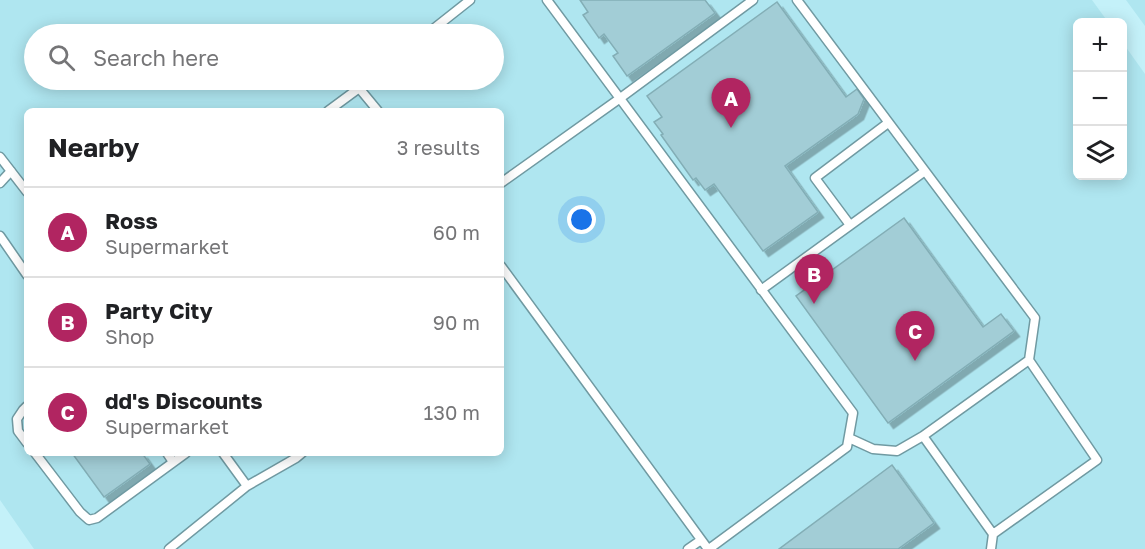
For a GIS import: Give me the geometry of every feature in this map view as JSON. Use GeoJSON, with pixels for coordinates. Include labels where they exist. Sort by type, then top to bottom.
{"type":"FeatureCollection","features":[{"type":"Feature","properties":{"kind":"lane"},"geometry":{"type":"LineString","coordinates":[[440,24],[470,0]]}},
{"type":"Feature","properties":{"kind":"lane"},"geometry":{"type":"LineString","coordinates":[[504,270],[709,549],[847,447],[853,413],[547,0]]}},
{"type":"Feature","properties":{"kind":"lane"},"geometry":{"type":"LineString","coordinates":[[504,181],[753,0]]}},
{"type":"Feature","properties":{"kind":"lane"},"geometry":{"type":"LineString","coordinates":[[797,0],[1035,318],[1029,360],[1097,460],[993,534]]}},
{"type":"Feature","properties":{"kind":"lane"},"geometry":{"type":"LineString","coordinates":[[332,108],[356,90]]}},
{"type":"Feature","properties":{"kind":"lane"},"geometry":{"type":"LineString","coordinates":[[361,90],[376,108]]}},
{"type":"Feature","properties":{"kind":"lane"},"geometry":{"type":"LineString","coordinates":[[850,225],[815,178],[888,123]]}},
{"type":"Feature","properties":{"kind":"lane"},"geometry":{"type":"LineString","coordinates":[[0,157],[24,188]]}},
{"type":"Feature","properties":{"kind":"lane"},"geometry":{"type":"LineString","coordinates":[[0,183],[11,171]]}},
{"type":"Feature","properties":{"kind":"lane"},"geometry":{"type":"LineString","coordinates":[[761,290],[925,171]]}},
{"type":"Feature","properties":{"kind":"lane"},"geometry":{"type":"LineString","coordinates":[[0,236],[24,271]]}},
{"type":"Feature","properties":{"kind":"lane"},"geometry":{"type":"LineString","coordinates":[[849,438],[873,448],[897,451],[923,436],[1029,360]]}},
{"type":"Feature","properties":{"kind":"lane"},"geometry":{"type":"LineString","coordinates":[[24,409],[16,419],[18,432],[24,439]]}},
{"type":"Feature","properties":{"kind":"lane"},"geometry":{"type":"LineString","coordinates":[[923,436],[993,534],[991,549]]}},
{"type":"Feature","properties":{"kind":"lane"},"geometry":{"type":"LineString","coordinates":[[37,456],[80,512],[89,520],[97,518],[182,456]]}},
{"type":"Feature","properties":{"kind":"lane"},"geometry":{"type":"LineString","coordinates":[[169,456],[173,462]]}},
{"type":"Feature","properties":{"kind":"lane"},"geometry":{"type":"LineString","coordinates":[[225,456],[247,486]]}},
{"type":"Feature","properties":{"kind":"lane"},"geometry":{"type":"LineString","coordinates":[[169,549],[247,486],[298,456]]}},
{"type":"Feature","properties":{"kind":"lane"},"geometry":{"type":"LineString","coordinates":[[688,549],[701,540]]}},
{"type":"Feature","properties":{"kind":"shaded area"},"geometry":{"type":"Polygon","coordinates":[[[0,0],[1092,0],[1105,18],[1073,18],[1073,180],[1127,180],[1127,49],[1145,74],[1145,549],[34,549],[0,500],[0,0]]]}},
{"type":"Feature","properties":{"kind":"shaded area"},"geometry":{"type":"Polygon","coordinates":[[[1126,0],[1145,0],[1145,26],[1126,0]]]}},
{"type":"Feature","properties":{"kind":"building"},"geometry":{"type":"Polygon","coordinates":[[[580,0],[705,0],[715,13],[627,76],[613,56],[618,53],[604,34],[599,38],[583,15],[588,12],[580,0]]]}},
{"type":"Feature","properties":{"kind":"building"},"geometry":{"type":"Polygon","coordinates":[[[777,2],[846,97],[857,89],[864,99],[858,114],[785,166],[818,212],[763,251],[714,184],[705,190],[696,178],[693,180],[661,135],[663,134],[654,122],[662,117],[647,96],[777,2]]]}},
{"type":"Feature","properties":{"kind":"building"},"geometry":{"type":"Polygon","coordinates":[[[904,218],[983,327],[1001,314],[1014,331],[888,423],[796,296],[904,218]]]}},
{"type":"Feature","properties":{"kind":"building"},"geometry":{"type":"Polygon","coordinates":[[[74,456],[144,456],[150,464],[104,497],[74,456]]]}},
{"type":"Feature","properties":{"kind":"building"},"geometry":{"type":"Polygon","coordinates":[[[892,465],[934,523],[898,549],[779,549],[892,465]]]}},
{"type":"Feature","properties":{"kind":"place","name":"Ross"},"geometry":{"type":"Point","coordinates":[731,128]}},
{"type":"Feature","properties":{"kind":"place","name":"Party City"},"geometry":{"type":"Point","coordinates":[814,304]}},
{"type":"Feature","properties":{"kind":"place","name":"dd's Discounts"},"geometry":{"type":"Point","coordinates":[915,361]}}]}
